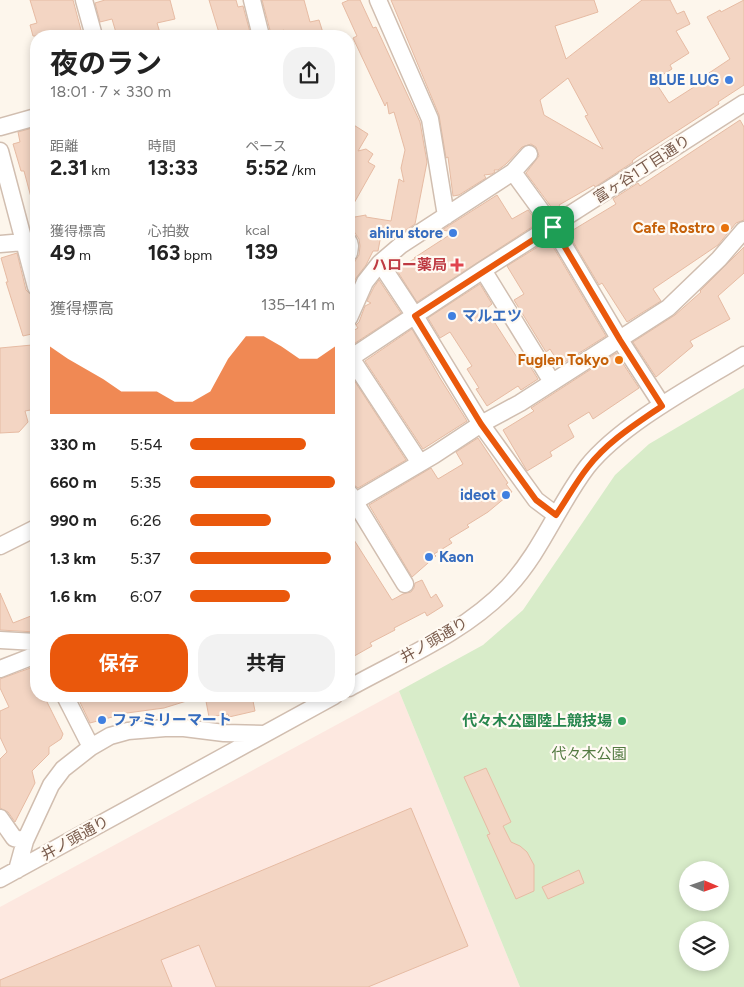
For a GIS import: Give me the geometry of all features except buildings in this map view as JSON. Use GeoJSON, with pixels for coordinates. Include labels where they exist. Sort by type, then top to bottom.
{"type":"FeatureCollection","features":[{"type":"Feature","properties":{"kind":"street"},"geometry":{"type":"LineString","coordinates":[[84,0],[92,30]]}},
{"type":"Feature","properties":{"kind":"street"},"geometry":{"type":"LineString","coordinates":[[252,0],[260,30]]}},
{"type":"Feature","properties":{"kind":"street"},"geometry":{"type":"LineString","coordinates":[[378,0],[430,119],[446,216]]}},
{"type":"Feature","properties":{"kind":"street","name":"富ヶ谷1丁目通り"},"geometry":{"type":"LineString","coordinates":[[355,355],[483,270],[553,227],[744,103]]}},
{"type":"Feature","properties":{"kind":"street"},"geometry":{"type":"LineString","coordinates":[[0,127],[30,120]]}},
{"type":"Feature","properties":{"kind":"street"},"geometry":{"type":"LineString","coordinates":[[0,151],[30,264]]}},
{"type":"Feature","properties":{"kind":"street"},"geometry":{"type":"LineString","coordinates":[[355,304],[365,282],[380,263],[402,245],[514,172],[529,154]]}},
{"type":"Feature","properties":{"kind":"street"},"geometry":{"type":"LineString","coordinates":[[514,172],[553,227],[620,340],[662,406]]}},
{"type":"Feature","properties":{"kind":"street"},"geometry":{"type":"LineString","coordinates":[[355,498],[375,489],[481,424],[520,403],[668,308],[681,297],[744,230]]}},
{"type":"Feature","properties":{"kind":"street"},"geometry":{"type":"LineString","coordinates":[[0,244],[24,242]]}},
{"type":"Feature","properties":{"kind":"street"},"geometry":{"type":"LineString","coordinates":[[380,263],[481,424],[536,500],[556,515]]}},
{"type":"Feature","properties":{"kind":"street"},"geometry":{"type":"LineString","coordinates":[[483,270],[552,382]]}},
{"type":"Feature","properties":{"kind":"street","name":"井ノ頭通り"},"geometry":{"type":"LineString","coordinates":[[355,685],[451,633],[481,612],[508,587],[535,552],[556,515],[588,466],[609,445],[628,429],[662,406],[744,355]]}},
{"type":"Feature","properties":{"kind":"street"},"geometry":{"type":"LineString","coordinates":[[355,366],[420,463]]}},
{"type":"Feature","properties":{"kind":"street"},"geometry":{"type":"LineString","coordinates":[[355,506],[405,584]]}},
{"type":"Feature","properties":{"kind":"street"},"geometry":{"type":"LineString","coordinates":[[0,546],[30,531]]}},
{"type":"Feature","properties":{"kind":"street"},"geometry":{"type":"LineString","coordinates":[[0,640],[30,642]]}},
{"type":"Feature","properties":{"kind":"street"},"geometry":{"type":"LineString","coordinates":[[0,669],[30,657]]}},
{"type":"Feature","properties":{"kind":"street"},"geometry":{"type":"LineString","coordinates":[[68,702],[91,747]]}},
{"type":"Feature","properties":{"kind":"street","name":"井ノ頭通り"},"geometry":{"type":"LineString","coordinates":[[0,879],[323,702]]}},
{"type":"Feature","properties":{"kind":"street"},"geometry":{"type":"LineString","coordinates":[[17,870],[25,840],[51,785],[63,769],[91,747],[110,736],[128,731],[165,728],[184,728],[224,734],[266,734]]}},
{"type":"Feature","properties":{"kind":"street"},"geometry":{"type":"LineString","coordinates":[[0,818],[14,838],[25,840]]}},
{"type":"Feature","properties":{"kind":"shaded area"},"geometry":{"type":"Polygon","coordinates":[[[399,691],[520,987],[0,987],[0,907],[399,691]]]}},
{"type":"Feature","properties":{"kind":"green space","name":"代々木公園"},"geometry":{"type":"Polygon","coordinates":[[[744,388],[744,987],[520,987],[399,691],[483,645],[523,610],[615,475],[649,444],[744,388]]]}},
{"type":"Feature","properties":{"kind":"place","name":"BLUE LUG"},"geometry":{"type":"Point","coordinates":[729,80]}},
{"type":"Feature","properties":{"kind":"place","name":"Cafe Rostro"},"geometry":{"type":"Point","coordinates":[725,228]}},
{"type":"Feature","properties":{"kind":"place","name":"ahiru store"},"geometry":{"type":"Point","coordinates":[453,233]}},
{"type":"Feature","properties":{"kind":"place","name":"ハロー薬局"},"geometry":{"type":"Point","coordinates":[457,265]}},
{"type":"Feature","properties":{"kind":"place","name":"マルエツ"},"geometry":{"type":"Point","coordinates":[452,316]}},
{"type":"Feature","properties":{"kind":"place","name":"Fuglen Tokyo"},"geometry":{"type":"Point","coordinates":[619,360]}},
{"type":"Feature","properties":{"kind":"place","name":"ideot"},"geometry":{"type":"Point","coordinates":[506,495]}},
{"type":"Feature","properties":{"kind":"place","name":"Kaon"},"geometry":{"type":"Point","coordinates":[429,557]}},
{"type":"Feature","properties":{"kind":"place","name":"ファミリーマート"},"geometry":{"type":"Point","coordinates":[102,720]}},
{"type":"Feature","properties":{"kind":"place","name":"代々木公園陸上競技場"},"geometry":{"type":"Point","coordinates":[622,721]}},
{"type":"Feature","properties":{"kind":"route"},"geometry":{"type":"LineString","coordinates":[[553,227],[620,340],[662,406],[628,429],[588,466],[556,515],[536,500],[481,424],[415,316],[483,270],[553,227]]}}]}
